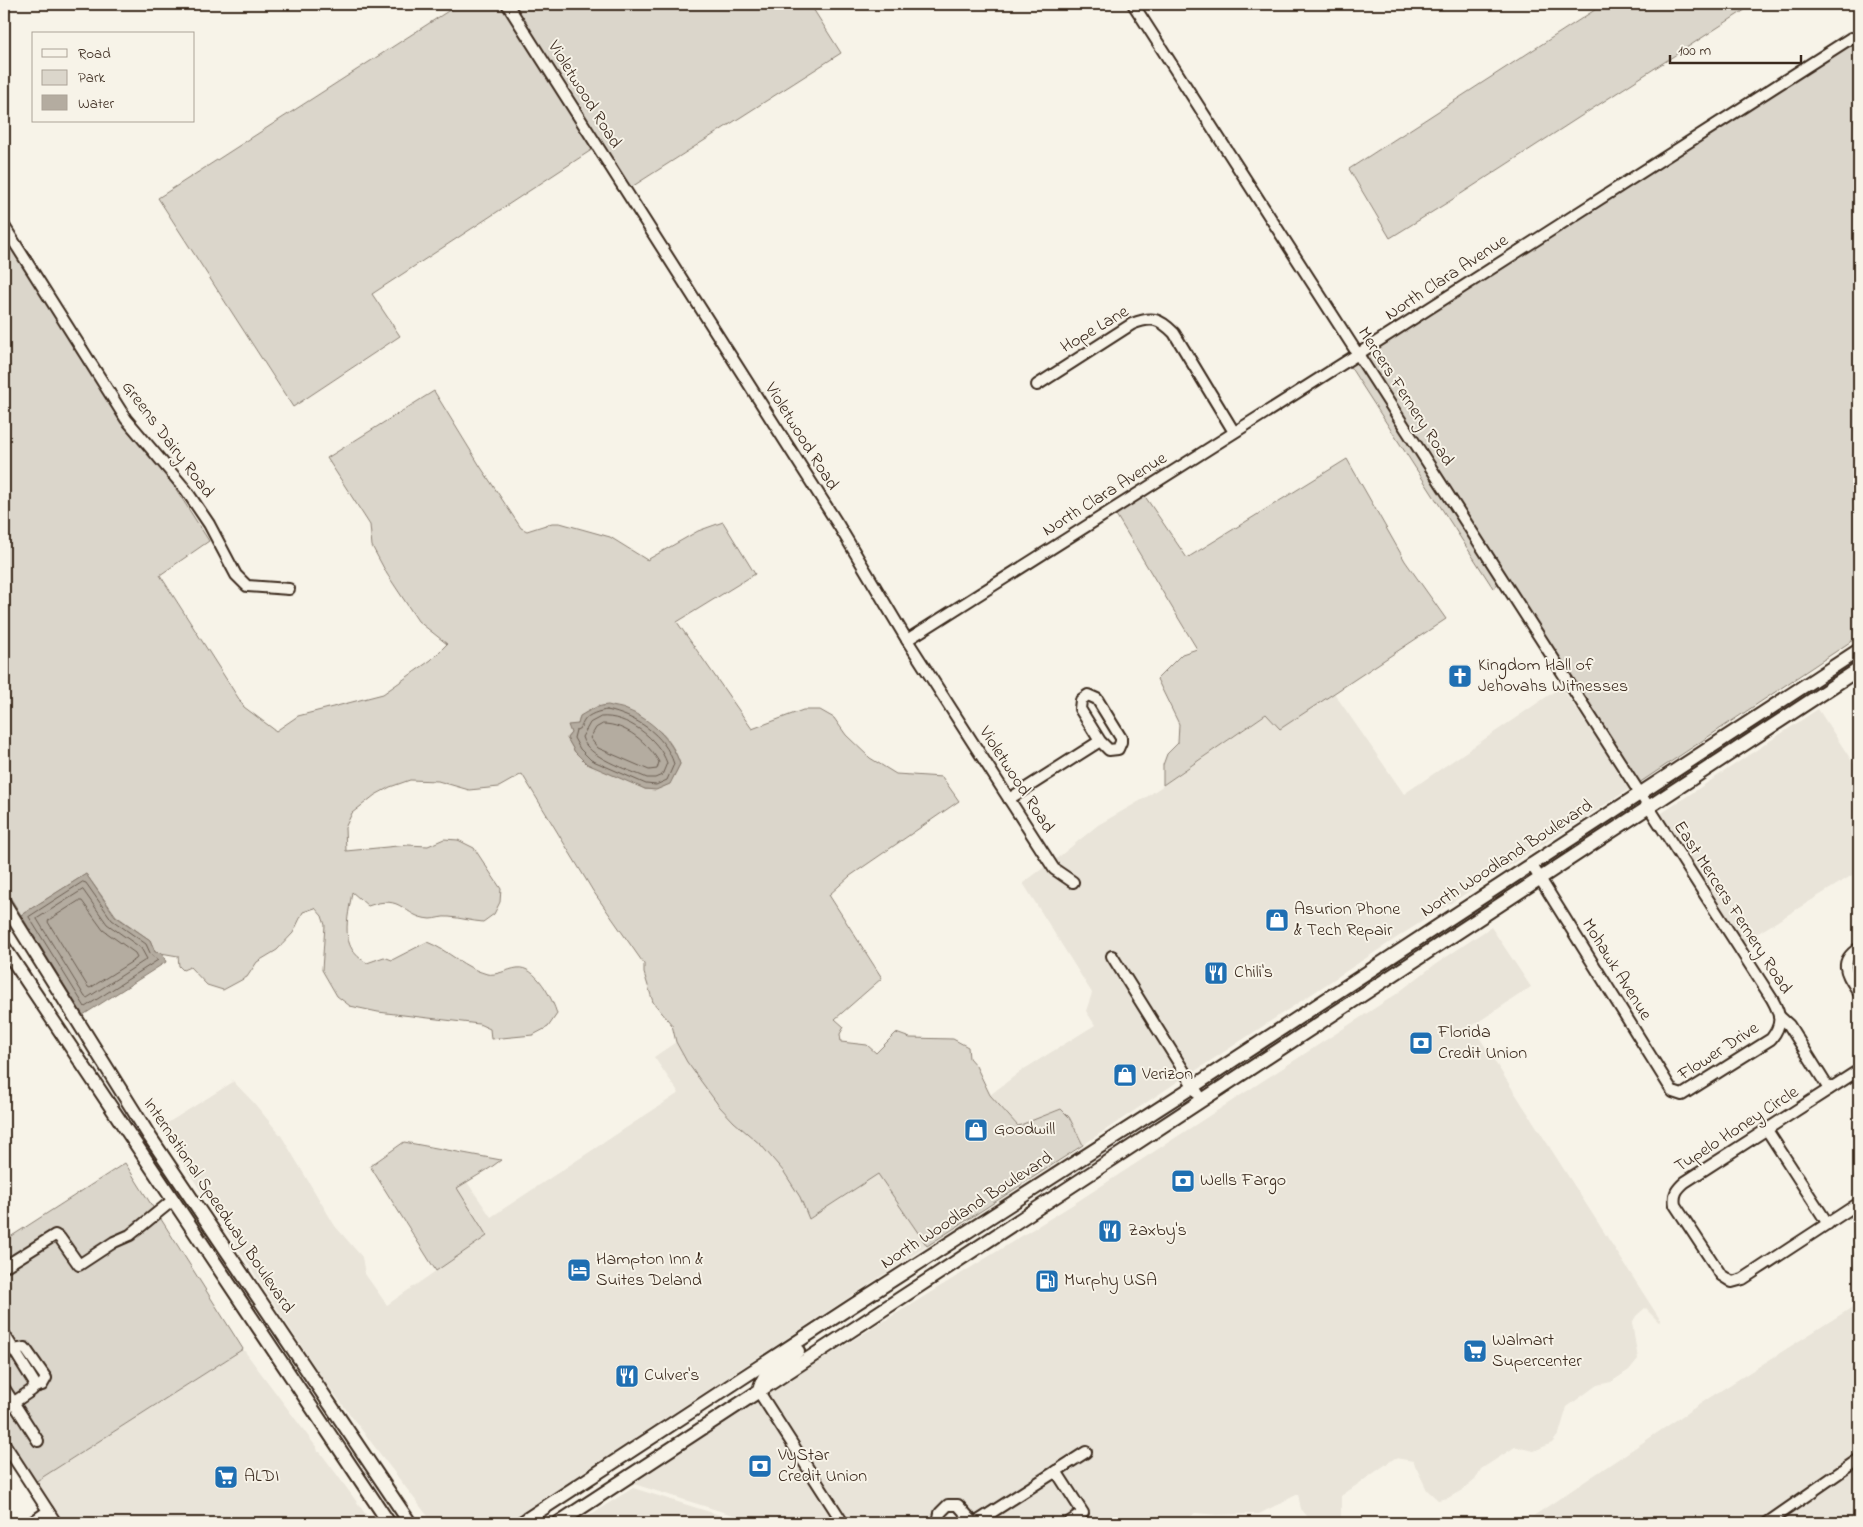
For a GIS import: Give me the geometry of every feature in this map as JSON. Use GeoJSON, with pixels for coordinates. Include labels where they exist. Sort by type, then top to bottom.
{"type":"FeatureCollection","features":[{"type":"Feature","properties":{"kind":"main road","name":"North Woodland Boulevard"},"geometry":{"type":"LineString","coordinates":[[521,1523],[1194,1086],[1859,650]]}},
{"type":"Feature","properties":{"kind":"main road","name":"North Woodland Boulevard"},"geometry":{"type":"LineString","coordinates":[[558,1523],[1859,669]]}},
{"type":"Feature","properties":{"kind":"main road","name":"International Speedway Boulevard"},"geometry":{"type":"LineString","coordinates":[[4,903],[150,1137],[410,1523]]}},
{"type":"Feature","properties":{"kind":"main road","name":"International Speedway Boulevard"},"geometry":{"type":"LineString","coordinates":[[4,947],[387,1520]]}},
{"type":"Feature","properties":{"kind":"main road"},"geometry":{"type":"LineString","coordinates":[[136,1144],[150,1137]]}},
{"type":"Feature","properties":{"kind":"main road"},"geometry":{"type":"LineString","coordinates":[[980,1245],[984,1229],[1001,1211]]}},
{"type":"Feature","properties":{"kind":"main road"},"geometry":{"type":"LineString","coordinates":[[956,1261],[966,1246],[967,1233]]}},
{"type":"Feature","properties":{"kind":"main road"},"geometry":{"type":"LineString","coordinates":[[211,1256],[225,1248]]}},
{"type":"Feature","properties":{"kind":"main road"},"geometry":{"type":"LineString","coordinates":[[758,1392],[765,1374],[795,1354],[822,1326]]}},
{"type":"Feature","properties":{"kind":"main road"},"geometry":{"type":"LineString","coordinates":[[277,1355],[294,1350]]}},
{"type":"Feature","properties":{"kind":"main road"},"geometry":{"type":"LineString","coordinates":[[738,1405],[747,1392],[751,1372]]}},
{"type":"Feature","properties":{"kind":"main road"},"geometry":{"type":"LineString","coordinates":[[330,1436],[341,1420]]}},
{"type":"Feature","properties":{"kind":"main road"},"geometry":{"type":"LineString","coordinates":[[644,1467],[650,1449],[667,1428]]}},
{"type":"Feature","properties":{"kind":"main road"},"geometry":{"type":"LineString","coordinates":[[387,1520],[399,1506]]}},
{"type":"Feature","properties":{"kind":"street","name":"Violetwood Road"},"geometry":{"type":"LineString","coordinates":[[507,4],[839,526],[907,640],[1054,869],[1073,882]]}},
{"type":"Feature","properties":{"kind":"street","name":"Mercers Fernery Road"},"geometry":{"type":"LineString","coordinates":[[1133,4],[1649,808]]}},
{"type":"Feature","properties":{"kind":"street","name":"North Clara Avenue"},"geometry":{"type":"LineString","coordinates":[[907,640],[1851,38]]}},
{"type":"Feature","properties":{"kind":"street","name":"Greens Dairy Road"},"geometry":{"type":"LineString","coordinates":[[4,226],[126,419],[186,490],[209,524],[236,575],[247,586],[289,589]]}},
{"type":"Feature","properties":{"kind":"street","name":"Hope Lane"},"geometry":{"type":"LineString","coordinates":[[1037,385],[1132,324],[1144,319],[1154,319],[1165,324],[1174,333],[1234,432]]}},
{"type":"Feature","properties":{"kind":"street"},"geometry":{"type":"LineString","coordinates":[[1088,695],[1097,700],[1122,742],[1118,748],[1109,750],[1100,741],[1080,709],[1081,700],[1088,695]]}},
{"type":"Feature","properties":{"kind":"street"},"geometry":{"type":"LineString","coordinates":[[1752,720],[1761,734]]}},
{"type":"Feature","properties":{"kind":"street"},"geometry":{"type":"LineString","coordinates":[[1009,799],[1100,741]]}},
{"type":"Feature","properties":{"kind":"street","name":"East Mercers Fernery Road"},"geometry":{"type":"LineString","coordinates":[[1649,808],[1772,999],[1779,1012],[1779,1029]]}},
{"type":"Feature","properties":{"kind":"street","name":"Mohawk Avenue"},"geometry":{"type":"LineString","coordinates":[[1531,864],[1674,1092]]}},
{"type":"Feature","properties":{"kind":"street"},"geometry":{"type":"LineString","coordinates":[[1422,936],[1431,950]]}},
{"type":"Feature","properties":{"kind":"street"},"geometry":{"type":"LineString","coordinates":[[1859,948],[1850,954],[1845,966],[1846,973],[1859,993]]}},
{"type":"Feature","properties":{"kind":"street"},"geometry":{"type":"LineString","coordinates":[[1112,956],[1202,1100]]}},
{"type":"Feature","properties":{"kind":"street"},"geometry":{"type":"LineString","coordinates":[[1779,1016],[1789,1025],[1830,1089]]}},
{"type":"Feature","properties":{"kind":"street","name":"Flower Drive"},"geometry":{"type":"LineString","coordinates":[[1674,1092],[1682,1095],[1771,1039],[1779,1029]]}},
{"type":"Feature","properties":{"kind":"street","name":"Tupelo Honey Circle"},"geometry":{"type":"LineString","coordinates":[[1859,1070],[1685,1182],[1679,1187],[1674,1197],[1675,1205],[1721,1275],[1732,1282],[1743,1279],[1859,1203]]}},
{"type":"Feature","properties":{"kind":"street"},"geometry":{"type":"LineString","coordinates":[[1767,1130],[1828,1224]]}},
{"type":"Feature","properties":{"kind":"street"},"geometry":{"type":"LineString","coordinates":[[4,1267],[55,1234],[60,1238],[79,1265],[114,1242],[130,1235],[173,1200]]}},
{"type":"Feature","properties":{"kind":"street"},"geometry":{"type":"LineString","coordinates":[[4,1334],[34,1381],[35,1387],[4,1409]]}},
{"type":"Feature","properties":{"kind":"street"},"geometry":{"type":"LineString","coordinates":[[4,1388],[38,1441]]}},
{"type":"Feature","properties":{"kind":"street"},"geometry":{"type":"LineString","coordinates":[[758,1392],[843,1523]]}},
{"type":"Feature","properties":{"kind":"street"},"geometry":{"type":"LineString","coordinates":[[4,1443],[56,1523]]}},
{"type":"Feature","properties":{"kind":"street"},"geometry":{"type":"LineString","coordinates":[[938,1523],[940,1513],[948,1505],[958,1505],[975,1523],[1086,1452]]}},
{"type":"Feature","properties":{"kind":"street"},"geometry":{"type":"LineString","coordinates":[[1767,1523],[1859,1459]]}},
{"type":"Feature","properties":{"kind":"street"},"geometry":{"type":"LineString","coordinates":[[1056,1471],[1083,1513],[1068,1523]]}},
{"type":"Feature","properties":{"kind":"street"},"geometry":{"type":"LineString","coordinates":[[30,1523],[48,1511]]}},
{"type":"Feature","properties":{"kind":"shaded area"},"geometry":{"type":"Polygon","coordinates":[[[1561,687],[1631,788],[1404,933],[1192,1073],[1113,950],[1105,956],[1183,1078],[1083,1145],[1069,1117],[1061,1109],[1019,1126],[990,1095],[1021,1071],[1095,1025],[1086,1011],[1092,993],[1023,883],[1046,866],[1051,873],[1074,888],[1080,881],[1058,865],[1055,860],[1098,825],[1145,798],[1267,714],[1280,729],[1334,693],[1404,794],[1561,687]]]}},
{"type":"Feature","properties":{"kind":"shaded area"},"geometry":{"type":"Polygon","coordinates":[[[1818,709],[1859,772],[1859,871],[1742,943],[1659,815],[1818,709]]]}},
{"type":"Feature","properties":{"kind":"shaded area"},"geometry":{"type":"Polygon","coordinates":[[[1491,927],[1531,987],[1472,1026],[1661,1321],[1659,1322],[1645,1308],[1636,1316],[1632,1323],[1638,1359],[1629,1370],[1611,1382],[1597,1385],[1567,1407],[1559,1434],[1552,1443],[1534,1451],[1515,1447],[1481,1469],[1475,1480],[1464,1489],[1448,1498],[1438,1500],[1427,1490],[1413,1461],[1395,1458],[1341,1496],[1341,1517],[1346,1523],[1313,1523],[1301,1509],[1298,1494],[1259,1514],[1217,1515],[1195,1513],[1183,1523],[1076,1523],[1086,1516],[1087,1510],[1063,1472],[1092,1453],[1087,1445],[976,1518],[959,1500],[936,1512],[933,1523],[849,1523],[766,1394],[1072,1205],[1395,995],[1433,966],[1491,927]]]}},
{"type":"Feature","properties":{"kind":"shaded area"},"geometry":{"type":"Polygon","coordinates":[[[676,1042],[687,1062],[719,1106],[734,1122],[761,1145],[784,1172],[800,1197],[810,1219],[878,1174],[927,1246],[506,1523],[433,1523],[322,1378],[161,1127],[233,1082],[231,1079],[282,1137],[335,1226],[362,1257],[365,1274],[387,1305],[486,1236],[456,1188],[467,1182],[491,1217],[679,1093],[654,1057],[676,1042]]]}},
{"type":"Feature","properties":{"kind":"shaded area"},"geometry":{"type":"Polygon","coordinates":[[[1859,1303],[1859,1453],[1760,1523],[1523,1523],[1709,1398],[1859,1303]]]}},
{"type":"Feature","properties":{"kind":"shaded area"},"geometry":{"type":"Polygon","coordinates":[[[243,1349],[372,1523],[62,1523],[35,1482],[243,1349]]]}},
{"type":"Feature","properties":{"kind":"shaded area"},"geometry":{"type":"Polygon","coordinates":[[[758,1400],[837,1523],[758,1523],[634,1484],[609,1498],[758,1400]]]}},
{"type":"Feature","properties":{"kind":"shaded area"},"geometry":{"type":"Polygon","coordinates":[[[1859,1464],[1859,1523],[1775,1523],[1859,1464]]]}},
{"type":"Feature","properties":{"kind":"shaded area"},"geometry":{"type":"Polygon","coordinates":[[[1054,1477],[1076,1512],[1061,1523],[984,1523],[1054,1477]]]}},
{"type":"Feature","properties":{"kind":"shaded area"},"geometry":{"type":"Polygon","coordinates":[[[633,1488],[745,1523],[577,1523],[633,1488]]]}},
{"type":"Feature","properties":{"kind":"green space"},"geometry":{"type":"Polygon","coordinates":[[[459,4],[501,4],[593,149],[372,294],[400,336],[293,407],[158,198],[459,4]]]}},
{"type":"Feature","properties":{"kind":"green space"},"geometry":{"type":"Polygon","coordinates":[[[513,4],[810,4],[841,53],[630,188],[513,4]]]}},
{"type":"Feature","properties":{"kind":"green space"},"geometry":{"type":"Polygon","coordinates":[[[1604,4],[1754,4],[1390,238],[1349,169],[1604,4]]]}},
{"type":"Feature","properties":{"kind":"green space"},"geometry":{"type":"Polygon","coordinates":[[[1859,39],[1859,636],[1639,783],[1365,355],[1859,39]]]}},
{"type":"Feature","properties":{"kind":"green space"},"geometry":{"type":"Polygon","coordinates":[[[4,237],[122,422],[167,475],[209,541],[160,575],[244,707],[276,731],[298,716],[383,694],[431,660],[447,644],[418,621],[387,574],[372,546],[370,525],[327,458],[434,391],[521,528],[527,531],[552,523],[560,523],[610,537],[647,560],[698,531],[723,522],[755,574],[677,622],[752,729],[803,710],[820,710],[834,718],[846,735],[870,758],[896,774],[942,777],[959,801],[850,876],[829,895],[882,978],[835,1019],[844,1027],[840,1034],[841,1042],[867,1045],[876,1053],[896,1033],[910,1038],[953,1039],[968,1047],[969,1058],[976,1066],[990,1095],[1018,1126],[1061,1109],[1069,1117],[1083,1145],[927,1246],[878,1174],[809,1219],[800,1197],[784,1172],[761,1145],[734,1122],[719,1106],[687,1062],[676,1042],[672,1025],[653,1002],[644,973],[644,964],[593,891],[522,774],[499,787],[469,790],[438,781],[410,780],[375,795],[352,813],[345,828],[346,851],[408,845],[428,846],[444,839],[458,840],[474,848],[501,889],[500,902],[494,914],[483,922],[446,917],[430,919],[421,917],[389,902],[368,906],[352,892],[347,932],[348,941],[352,949],[367,963],[384,957],[392,960],[427,942],[471,968],[487,974],[517,968],[530,972],[542,984],[552,1000],[557,1014],[548,1027],[533,1035],[491,1039],[490,1029],[479,1024],[378,1012],[350,1006],[337,996],[322,970],[325,925],[322,916],[315,908],[303,912],[293,933],[277,950],[257,962],[247,977],[223,990],[207,985],[190,967],[183,970],[179,966],[178,956],[155,952],[150,940],[116,916],[86,874],[21,915],[4,887],[4,237]],[[598,706],[581,716],[578,724],[567,738],[575,752],[645,789],[663,787],[671,781],[680,764],[667,738],[648,723],[598,706]]]}},
{"type":"Feature","properties":{"kind":"green space"},"geometry":{"type":"Polygon","coordinates":[[[1356,360],[1499,583],[1493,588],[1349,365],[1356,360]]]}},
{"type":"Feature","properties":{"kind":"green space"},"geometry":{"type":"Polygon","coordinates":[[[1347,459],[1405,561],[1446,619],[1280,729],[1266,714],[1163,785],[1163,765],[1167,754],[1178,743],[1179,724],[1157,679],[1182,654],[1197,649],[1115,513],[1144,495],[1187,558],[1347,459]]]}},
{"type":"Feature","properties":{"kind":"green space"},"geometry":{"type":"Polygon","coordinates":[[[404,1142],[501,1160],[457,1188],[487,1236],[436,1271],[370,1166],[404,1142]]]}},
{"type":"Feature","properties":{"kind":"green space"},"geometry":{"type":"Polygon","coordinates":[[[125,1163],[154,1209],[128,1231],[80,1259],[66,1237],[59,1231],[54,1230],[4,1262],[4,1241],[125,1163]]]}},
{"type":"Feature","properties":{"kind":"green space"},"geometry":{"type":"Polygon","coordinates":[[[159,1216],[243,1349],[35,1482],[4,1434],[4,1414],[12,1409],[36,1447],[44,1442],[20,1404],[50,1376],[30,1345],[25,1343],[17,1345],[4,1325],[4,1273],[54,1239],[74,1268],[81,1269],[116,1246],[133,1238],[159,1216]]]}},
{"type":"Feature","properties":{"kind":"green space"},"geometry":{"type":"Polygon","coordinates":[[[4,1344],[10,1356],[12,1356],[30,1384],[30,1386],[15,1396],[4,1378],[4,1344]]]}},
{"type":"Feature","properties":{"kind":"water"},"geometry":{"type":"Polygon","coordinates":[[[608,705],[636,714],[660,731],[672,747],[680,764],[670,784],[656,790],[645,789],[587,764],[575,752],[567,738],[571,733],[568,725],[578,724],[580,716],[600,706],[608,705]]]}},
{"type":"Feature","properties":{"kind":"water"},"geometry":{"type":"Polygon","coordinates":[[[86,874],[115,916],[150,940],[155,952],[162,953],[166,962],[83,1015],[21,915],[86,874]]]}},
{"type":"Feature","properties":{"kind":"place","name":"Kingdom Hall of Jehovahs Witnesses"},"geometry":{"type":"Point","coordinates":[1460,676]}},
{"type":"Feature","properties":{"kind":"place","name":"Asurion Phone & Tech Repair"},"geometry":{"type":"Point","coordinates":[1277,920]}},
{"type":"Feature","properties":{"kind":"place","name":"Chili's"},"geometry":{"type":"Point","coordinates":[1216,973]}},
{"type":"Feature","properties":{"kind":"place","name":"Florida Credit Union"},"geometry":{"type":"Point","coordinates":[1421,1043]}},
{"type":"Feature","properties":{"kind":"place","name":"Verizon"},"geometry":{"type":"Point","coordinates":[1125,1075]}},
{"type":"Feature","properties":{"kind":"place","name":"Goodwill"},"geometry":{"type":"Point","coordinates":[976,1130]}},
{"type":"Feature","properties":{"kind":"place","name":"Wells Fargo"},"geometry":{"type":"Point","coordinates":[1183,1181]}},
{"type":"Feature","properties":{"kind":"place","name":"Zaxby's"},"geometry":{"type":"Point","coordinates":[1110,1231]}},
{"type":"Feature","properties":{"kind":"place","name":"Hampton Inn & Suites Deland"},"geometry":{"type":"Point","coordinates":[579,1270]}},
{"type":"Feature","properties":{"kind":"place","name":"Murphy USA"},"geometry":{"type":"Point","coordinates":[1047,1281]}},
{"type":"Feature","properties":{"kind":"place","name":"Walmart Supercenter"},"geometry":{"type":"Point","coordinates":[1475,1351]}},
{"type":"Feature","properties":{"kind":"place","name":"Culver's"},"geometry":{"type":"Point","coordinates":[627,1376]}},
{"type":"Feature","properties":{"kind":"place","name":"VyStar Credit Union"},"geometry":{"type":"Point","coordinates":[760,1466]}},
{"type":"Feature","properties":{"kind":"place","name":"ALDI"},"geometry":{"type":"Point","coordinates":[226,1477]}}]}
